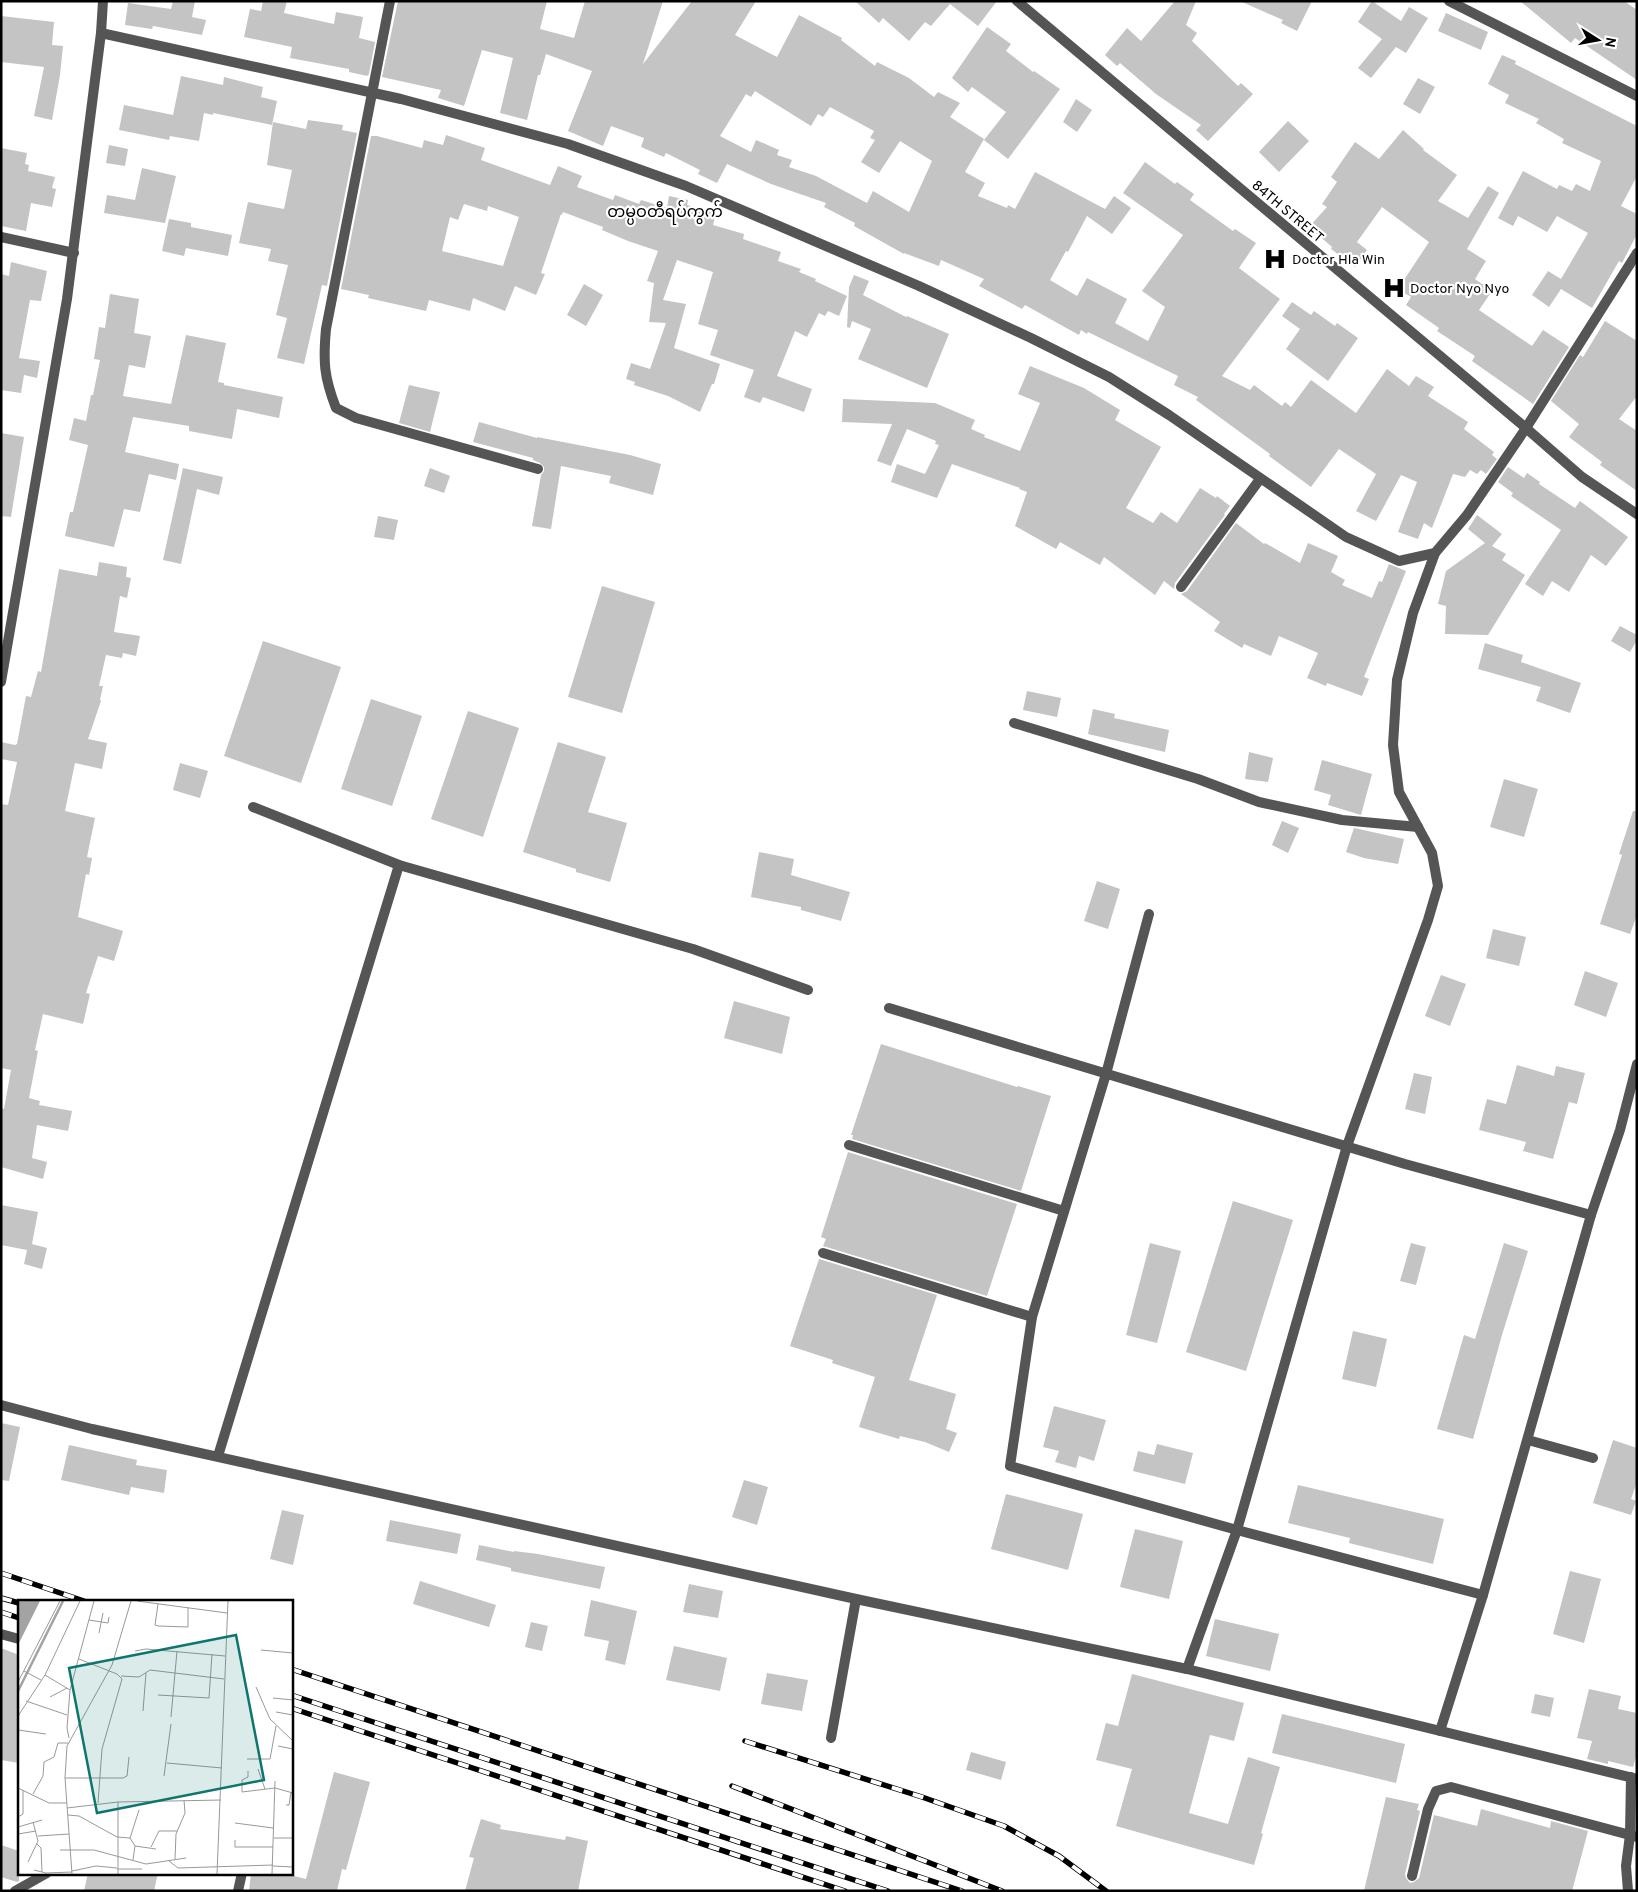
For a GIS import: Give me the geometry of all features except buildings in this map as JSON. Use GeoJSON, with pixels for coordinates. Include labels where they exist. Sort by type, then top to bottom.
{"type":"FeatureCollection","features":[{"type":"Feature","properties":{"kind":"street"},"geometry":{"type":"LineString","coordinates":[[1,682],[74,253],[101,33],[102,1]]}},
{"type":"Feature","properties":{"kind":"street"},"geometry":{"type":"LineString","coordinates":[[390,1],[326,329],[323,358],[328,386],[336,408],[356,418],[538,469]]}},
{"type":"Feature","properties":{"kind":"street","name":"84TH STREET"},"geometry":{"type":"LineString","coordinates":[[1017,1],[1526,428],[1582,478],[1637,514]]}},
{"type":"Feature","properties":{"kind":"street"},"geometry":{"type":"LineString","coordinates":[[1449,1],[1637,96]]}},
{"type":"Feature","properties":{"kind":"street"},"geometry":{"type":"LineString","coordinates":[[101,33],[401,99],[568,144],[677,182],[919,286],[1109,377],[1169,415],[1260,480],[1346,537],[1398,561],[1434,552]]}},
{"type":"Feature","properties":{"kind":"street"},"geometry":{"type":"LineString","coordinates":[[1,238],[74,253]]}},
{"type":"Feature","properties":{"kind":"street"},"geometry":{"type":"LineString","coordinates":[[1187,1669],[1237,1530],[1347,1146],[1428,920],[1438,886],[1432,853],[1399,792],[1393,745],[1397,680],[1413,613],[1434,552],[1467,515],[1526,428],[1637,253]]}},
{"type":"Feature","properties":{"kind":"street"},"geometry":{"type":"LineString","coordinates":[[1181,587],[1260,480]]}},
{"type":"Feature","properties":{"kind":"street"},"geometry":{"type":"LineString","coordinates":[[1014,723],[1198,779],[1259,802],[1342,820],[1418,827]]}},
{"type":"Feature","properties":{"kind":"street"},"geometry":{"type":"LineString","coordinates":[[253,807],[399,865],[693,950],[808,990]]}},
{"type":"Feature","properties":{"kind":"street"},"geometry":{"type":"LineString","coordinates":[[218,1456],[399,865]]}},
{"type":"Feature","properties":{"kind":"street"},"geometry":{"type":"LineString","coordinates":[[1149,914],[1106,1074],[1032,1317],[1010,1466],[1237,1530],[1483,1595]]}},
{"type":"Feature","properties":{"kind":"street"},"geometry":{"type":"LineString","coordinates":[[888,1008],[1405,1164],[1591,1215]]}},
{"type":"Feature","properties":{"kind":"street"},"geometry":{"type":"LineString","coordinates":[[1440,1731],[1483,1595],[1591,1215],[1620,1130],[1637,1064]]}},
{"type":"Feature","properties":{"kind":"street"},"geometry":{"type":"LineString","coordinates":[[849,1145],[1064,1211]]}},
{"type":"Feature","properties":{"kind":"street"},"geometry":{"type":"LineString","coordinates":[[823,1253],[1032,1317]]}},
{"type":"Feature","properties":{"kind":"street"},"geometry":{"type":"LineString","coordinates":[[1,1405],[92,1428],[856,1599],[1187,1669],[1634,1778],[1633,1836],[1626,1866],[1628,1891]]}},
{"type":"Feature","properties":{"kind":"street"},"geometry":{"type":"LineString","coordinates":[[1528,1440],[1593,1458]]}},
{"type":"Feature","properties":{"kind":"street"},"geometry":{"type":"LineString","coordinates":[[831,1738],[856,1599]]}},
{"type":"Feature","properties":{"kind":"street"},"geometry":{"type":"LineString","coordinates":[[1,1634],[18,1639]]}},
{"type":"Feature","properties":{"kind":"street"},"geometry":{"type":"LineString","coordinates":[[1412,1876],[1428,1809],[1436,1791],[1451,1788],[1633,1836]]}},
{"type":"Feature","properties":{"kind":"street"},"geometry":{"type":"LineString","coordinates":[[15,1891],[44,1874]]}},
{"type":"Feature","properties":{"kind":"street"},"geometry":{"type":"LineString","coordinates":[[238,1891],[242,1874]]}},
{"type":"Feature","properties":{"kind":"railway"},"geometry":{"type":"LineString","coordinates":[[1,1573],[81,1600]]}},
{"type":"Feature","properties":{"kind":"railway"},"geometry":{"type":"LineString","coordinates":[[1,1598],[18,1603]]}},
{"type":"Feature","properties":{"kind":"railway"},"geometry":{"type":"LineString","coordinates":[[1,1612],[18,1618]]}},
{"type":"Feature","properties":{"kind":"railway"},"geometry":{"type":"LineString","coordinates":[[292,1669],[962,1891]]}},
{"type":"Feature","properties":{"kind":"railway"},"geometry":{"type":"LineString","coordinates":[[292,1695],[888,1891]]}},
{"type":"Feature","properties":{"kind":"railway"},"geometry":{"type":"LineString","coordinates":[[292,1708],[845,1891]]}},
{"type":"Feature","properties":{"kind":"railway"},"geometry":{"type":"LineString","coordinates":[[745,1741],[922,1797],[1004,1826],[1059,1856],[1106,1891]]}},
{"type":"Feature","properties":{"kind":"railway"},"geometry":{"type":"LineString","coordinates":[[732,1786],[1002,1891]]}},
{"type":"Feature","properties":{"kind":"place","name":"Doctor Hla Win"},"geometry":{"type":"Point","coordinates":[1275,259]}},
{"type":"Feature","properties":{"kind":"place","name":"Doctor Nyo Nyo"},"geometry":{"type":"Point","coordinates":[1394,288]}},
{"type":"Feature","properties":{"kind":"district","name":"တမ္ပဝတီရပ်ကွက်"},"geometry":{"type":"Point","coordinates":[665,211]}}]}
